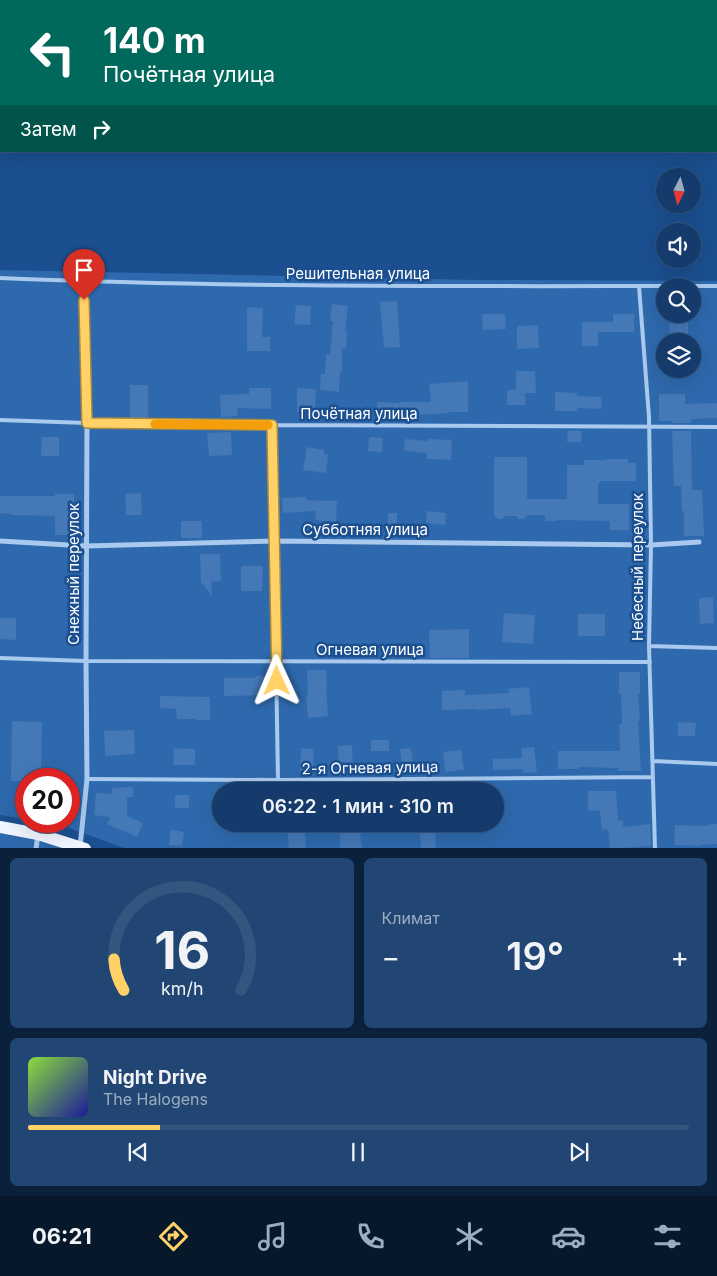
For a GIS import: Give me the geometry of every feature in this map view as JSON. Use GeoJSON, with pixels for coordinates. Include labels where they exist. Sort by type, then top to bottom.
{"type":"FeatureCollection","features":[{"type":"Feature","properties":{"kind":"main road"},"geometry":{"type":"LineString","coordinates":[[0,827],[38,834],[83,848]]}},
{"type":"Feature","properties":{"kind":"street","name":"Снежный переулок"},"geometry":{"type":"LineString","coordinates":[[83,848],[87,780],[87,423],[84,300]]}},
{"type":"Feature","properties":{"kind":"street","name":"Субботняя улица"},"geometry":{"type":"LineString","coordinates":[[0,541],[86,546],[275,541],[651,545],[699,542]]}},
{"type":"Feature","properties":{"kind":"street"},"geometry":{"type":"LineString","coordinates":[[36,848],[38,834]]}},
{"type":"Feature","properties":{"kind":"lane","name":"Решительная улица"},"geometry":{"type":"LineString","coordinates":[[0,278],[82,282],[271,286],[717,286]]}},
{"type":"Feature","properties":{"kind":"lane","name":"Небесный переулок"},"geometry":{"type":"LineString","coordinates":[[639,286],[649,427],[651,545],[649,646],[655,848]]}},
{"type":"Feature","properties":{"kind":"lane","name":"Почётная улица"},"geometry":{"type":"LineString","coordinates":[[0,420],[272,425],[717,427]]}},
{"type":"Feature","properties":{"kind":"lane"},"geometry":{"type":"LineString","coordinates":[[272,425],[278,780]]}},
{"type":"Feature","properties":{"kind":"lane"},"geometry":{"type":"LineString","coordinates":[[649,646],[717,648]]}},
{"type":"Feature","properties":{"kind":"lane","name":"Огневая улица"},"geometry":{"type":"LineString","coordinates":[[0,658],[86,661],[650,662]]}},
{"type":"Feature","properties":{"kind":"lane"},"geometry":{"type":"LineString","coordinates":[[652,761],[717,764]]}},
{"type":"Feature","properties":{"kind":"lane","name":"2-я Огневая улица"},"geometry":{"type":"LineString","coordinates":[[87,780],[653,777]]}},
{"type":"Feature","properties":{"kind":"shaded area"},"geometry":{"type":"Polygon","coordinates":[[[0,270],[479,280],[656,281],[656,323],[701,323],[701,281],[717,281],[717,848],[124,848],[80,832],[80,768],[15,768],[15,817],[0,815],[0,270]]]}},
{"type":"Feature","properties":{"kind":"shaded area"},"geometry":{"type":"Polygon","coordinates":[[[0,827],[15,831],[15,833],[22,833],[78,848],[0,848],[0,827]]]}},
{"type":"Feature","properties":{"kind":"building"},"geometry":{"type":"Polygon","coordinates":[[[397,301],[400,347],[384,348],[380,302],[397,301]]]}},
{"type":"Feature","properties":{"kind":"building"},"geometry":{"type":"Polygon","coordinates":[[[332,304],[348,306],[345,331],[347,331],[346,349],[342,348],[342,372],[340,372],[339,392],[320,390],[321,374],[325,374],[326,354],[330,355],[333,321],[330,321],[332,304]]]}},
{"type":"Feature","properties":{"kind":"building"},"geometry":{"type":"Polygon","coordinates":[[[296,305],[311,306],[310,325],[294,324],[296,305]]]}},
{"type":"Feature","properties":{"kind":"building"},"geometry":{"type":"Polygon","coordinates":[[[247,307],[263,308],[262,337],[270,337],[270,351],[247,351],[247,307]]]}},
{"type":"Feature","properties":{"kind":"building"},"geometry":{"type":"Polygon","coordinates":[[[482,314],[505,314],[506,329],[483,330],[482,314]]]}},
{"type":"Feature","properties":{"kind":"building"},"geometry":{"type":"Polygon","coordinates":[[[613,314],[634,314],[634,332],[598,332],[598,346],[582,346],[582,322],[613,322],[613,314]]]}},
{"type":"Feature","properties":{"kind":"building"},"geometry":{"type":"Polygon","coordinates":[[[670,323],[688,323],[688,333],[669,333],[670,323]]]}},
{"type":"Feature","properties":{"kind":"building"},"geometry":{"type":"Polygon","coordinates":[[[538,325],[539,348],[517,349],[517,326],[538,325]]]}},
{"type":"Feature","properties":{"kind":"building"},"geometry":{"type":"Polygon","coordinates":[[[516,371],[535,371],[536,393],[525,393],[526,405],[507,405],[507,390],[516,389],[516,371]]]}},
{"type":"Feature","properties":{"kind":"building"},"geometry":{"type":"Polygon","coordinates":[[[468,381],[468,412],[417,415],[417,419],[395,419],[395,421],[376,420],[377,402],[431,402],[429,384],[468,381]]]}},
{"type":"Feature","properties":{"kind":"building"},"geometry":{"type":"Polygon","coordinates":[[[130,385],[148,385],[148,418],[130,419],[130,385]]]}},
{"type":"Feature","properties":{"kind":"building"},"geometry":{"type":"Polygon","coordinates":[[[249,388],[271,388],[271,409],[237,408],[238,416],[221,417],[220,395],[249,394],[249,388]]]}},
{"type":"Feature","properties":{"kind":"building"},"geometry":{"type":"Polygon","coordinates":[[[297,388],[316,389],[315,412],[297,412],[297,388]]]}},
{"type":"Feature","properties":{"kind":"building"},"geometry":{"type":"Polygon","coordinates":[[[555,392],[577,393],[577,396],[602,397],[601,409],[577,408],[577,411],[555,411],[555,392]]]}},
{"type":"Feature","properties":{"kind":"building"},"geometry":{"type":"Polygon","coordinates":[[[659,394],[685,394],[685,404],[717,403],[717,418],[691,419],[691,423],[659,421],[659,394]]]}},
{"type":"Feature","properties":{"kind":"building"},"geometry":{"type":"Polygon","coordinates":[[[568,431],[582,431],[581,442],[567,442],[568,431]]]}},
{"type":"Feature","properties":{"kind":"building"},"geometry":{"type":"Polygon","coordinates":[[[672,431],[691,431],[692,490],[702,490],[704,536],[684,536],[681,486],[674,486],[672,431]]]}},
{"type":"Feature","properties":{"kind":"building"},"geometry":{"type":"Polygon","coordinates":[[[231,432],[232,455],[209,456],[207,433],[231,432]]]}},
{"type":"Feature","properties":{"kind":"building"},"geometry":{"type":"Polygon","coordinates":[[[42,437],[59,437],[59,456],[41,456],[42,437]]]}},
{"type":"Feature","properties":{"kind":"building"},"geometry":{"type":"Polygon","coordinates":[[[369,437],[383,438],[382,452],[368,451],[369,437]]]}},
{"type":"Feature","properties":{"kind":"building"},"geometry":{"type":"Polygon","coordinates":[[[405,439],[428,441],[428,439],[452,440],[451,460],[427,459],[427,453],[404,451],[405,439]]]}},
{"type":"Feature","properties":{"kind":"building"},"geometry":{"type":"Polygon","coordinates":[[[307,447],[324,450],[324,454],[328,455],[326,473],[303,470],[307,447]]]}},
{"type":"Feature","properties":{"kind":"building"},"geometry":{"type":"Polygon","coordinates":[[[494,457],[527,457],[527,499],[567,499],[567,465],[584,465],[584,460],[606,459],[628,459],[628,463],[636,463],[636,481],[600,481],[598,483],[598,504],[629,504],[629,530],[610,530],[610,521],[545,521],[545,515],[528,515],[524,519],[518,519],[517,516],[505,516],[502,519],[497,519],[494,515],[494,457]]]}},
{"type":"Feature","properties":{"kind":"building"},"geometry":{"type":"Polygon","coordinates":[[[141,493],[142,515],[126,515],[125,494],[141,493]]]}},
{"type":"Feature","properties":{"kind":"building"},"geometry":{"type":"Polygon","coordinates":[[[55,494],[74,494],[73,535],[55,535],[55,516],[0,513],[0,496],[55,496],[55,494]]]}},
{"type":"Feature","properties":{"kind":"building"},"geometry":{"type":"Polygon","coordinates":[[[306,497],[306,500],[337,501],[336,522],[315,520],[316,511],[283,513],[282,498],[306,497]]]}},
{"type":"Feature","properties":{"kind":"building"},"geometry":{"type":"Polygon","coordinates":[[[427,511],[446,513],[445,525],[426,523],[427,511]]]}},
{"type":"Feature","properties":{"kind":"building"},"geometry":{"type":"Polygon","coordinates":[[[388,513],[397,513],[397,530],[388,530],[388,513]]]}},
{"type":"Feature","properties":{"kind":"building"},"geometry":{"type":"Polygon","coordinates":[[[181,521],[202,521],[202,538],[181,538],[181,521]]]}},
{"type":"Feature","properties":{"kind":"building"},"geometry":{"type":"Polygon","coordinates":[[[200,554],[220,554],[221,581],[211,582],[212,596],[201,582],[200,554]]]}},
{"type":"Feature","properties":{"kind":"building"},"geometry":{"type":"Polygon","coordinates":[[[241,566],[263,566],[262,591],[241,591],[241,566]]]}},
{"type":"Feature","properties":{"kind":"building"},"geometry":{"type":"Polygon","coordinates":[[[713,597],[714,623],[700,624],[699,598],[713,597]]]}},
{"type":"Feature","properties":{"kind":"building"},"geometry":{"type":"Polygon","coordinates":[[[504,613],[535,615],[533,644],[502,642],[504,613]]]}},
{"type":"Feature","properties":{"kind":"building"},"geometry":{"type":"Polygon","coordinates":[[[578,614],[605,614],[605,636],[578,636],[578,614]]]}},
{"type":"Feature","properties":{"kind":"building"},"geometry":{"type":"Polygon","coordinates":[[[0,618],[16,618],[16,640],[0,639],[0,618]]]}},
{"type":"Feature","properties":{"kind":"building"},"geometry":{"type":"Polygon","coordinates":[[[469,629],[469,658],[430,658],[429,630],[469,629]]]}},
{"type":"Feature","properties":{"kind":"building"},"geometry":{"type":"Polygon","coordinates":[[[307,670],[326,670],[328,716],[308,718],[306,695],[308,695],[307,670]]]}},
{"type":"Feature","properties":{"kind":"building"},"geometry":{"type":"Polygon","coordinates":[[[619,672],[640,672],[640,694],[638,694],[640,721],[638,721],[641,771],[618,771],[618,768],[579,767],[579,769],[558,769],[558,751],[620,751],[619,724],[622,724],[619,672]]]}},
{"type":"Feature","properties":{"kind":"building"},"geometry":{"type":"Polygon","coordinates":[[[271,675],[272,695],[224,696],[224,678],[255,678],[255,676],[271,675]]]}},
{"type":"Feature","properties":{"kind":"building"},"geometry":{"type":"Polygon","coordinates":[[[529,687],[532,714],[511,716],[510,708],[442,710],[442,691],[465,690],[465,695],[509,693],[508,689],[529,687]]]}},
{"type":"Feature","properties":{"kind":"building"},"geometry":{"type":"Polygon","coordinates":[[[160,696],[210,697],[210,720],[177,719],[176,709],[160,708],[160,696]]]}},
{"type":"Feature","properties":{"kind":"building"},"geometry":{"type":"Polygon","coordinates":[[[12,721],[42,722],[41,768],[15,768],[15,781],[11,781],[12,721]]]}},
{"type":"Feature","properties":{"kind":"building"},"geometry":{"type":"Polygon","coordinates":[[[678,722],[696,723],[695,736],[678,736],[678,722]]]}},
{"type":"Feature","properties":{"kind":"building"},"geometry":{"type":"Polygon","coordinates":[[[134,730],[135,754],[105,756],[104,731],[134,730]]]}},
{"type":"Feature","properties":{"kind":"building"},"geometry":{"type":"Polygon","coordinates":[[[371,740],[389,740],[389,751],[371,751],[371,740]]]}},
{"type":"Feature","properties":{"kind":"building"},"geometry":{"type":"Polygon","coordinates":[[[352,745],[353,771],[339,772],[338,746],[352,745]]]}},
{"type":"Feature","properties":{"kind":"building"},"geometry":{"type":"Polygon","coordinates":[[[534,747],[537,772],[523,773],[523,769],[493,770],[493,759],[522,758],[521,748],[534,747]]]}},
{"type":"Feature","properties":{"kind":"building"},"geometry":{"type":"Polygon","coordinates":[[[174,748],[195,749],[195,765],[173,765],[174,748]]]}},
{"type":"Feature","properties":{"kind":"building"},"geometry":{"type":"Polygon","coordinates":[[[301,748],[314,749],[313,772],[300,771],[301,748]]]}},
{"type":"Feature","properties":{"kind":"building"},"geometry":{"type":"Polygon","coordinates":[[[411,748],[413,767],[402,767],[400,749],[411,748]]]}},
{"type":"Feature","properties":{"kind":"building"},"geometry":{"type":"Polygon","coordinates":[[[461,750],[464,770],[445,772],[443,752],[461,750]]]}},
{"type":"Feature","properties":{"kind":"building"},"geometry":{"type":"Polygon","coordinates":[[[133,787],[133,797],[127,797],[127,816],[143,823],[137,837],[107,824],[110,817],[94,815],[96,793],[112,794],[112,788],[133,787]]]}},
{"type":"Feature","properties":{"kind":"building"},"geometry":{"type":"Polygon","coordinates":[[[588,791],[616,791],[618,821],[623,820],[623,827],[650,824],[651,846],[610,848],[608,829],[602,830],[600,811],[588,810],[588,791]]]}},
{"type":"Feature","properties":{"kind":"building"},"geometry":{"type":"Polygon","coordinates":[[[175,795],[189,795],[189,808],[175,808],[175,795]]]}},
{"type":"Feature","properties":{"kind":"building"},"geometry":{"type":"Polygon","coordinates":[[[717,824],[717,844],[700,846],[674,845],[675,825],[707,826],[717,824]]]}},
{"type":"Feature","properties":{"kind":"building"},"geometry":{"type":"Polygon","coordinates":[[[171,830],[184,832],[182,846],[169,845],[171,830]]]}},
{"type":"Feature","properties":{"kind":"building"},"geometry":{"type":"Polygon","coordinates":[[[288,832],[305,832],[306,848],[289,848],[288,832]]]}},
{"type":"Feature","properties":{"kind":"building"},"geometry":{"type":"Polygon","coordinates":[[[340,832],[360,832],[362,848],[340,848],[340,832]]]}},
{"type":"Feature","properties":{"kind":"building"},"geometry":{"type":"Polygon","coordinates":[[[435,832],[436,848],[421,848],[420,833],[435,832]]]}},
{"type":"Feature","properties":{"kind":"slow traffic"},"geometry":{"type":"LineString","coordinates":[[155,424],[268,425]]}},
{"type":"Feature","properties":{"kind":"route"},"geometry":{"type":"LineString","coordinates":[[84,300],[87,423],[272,425],[277,681]]}}]}
